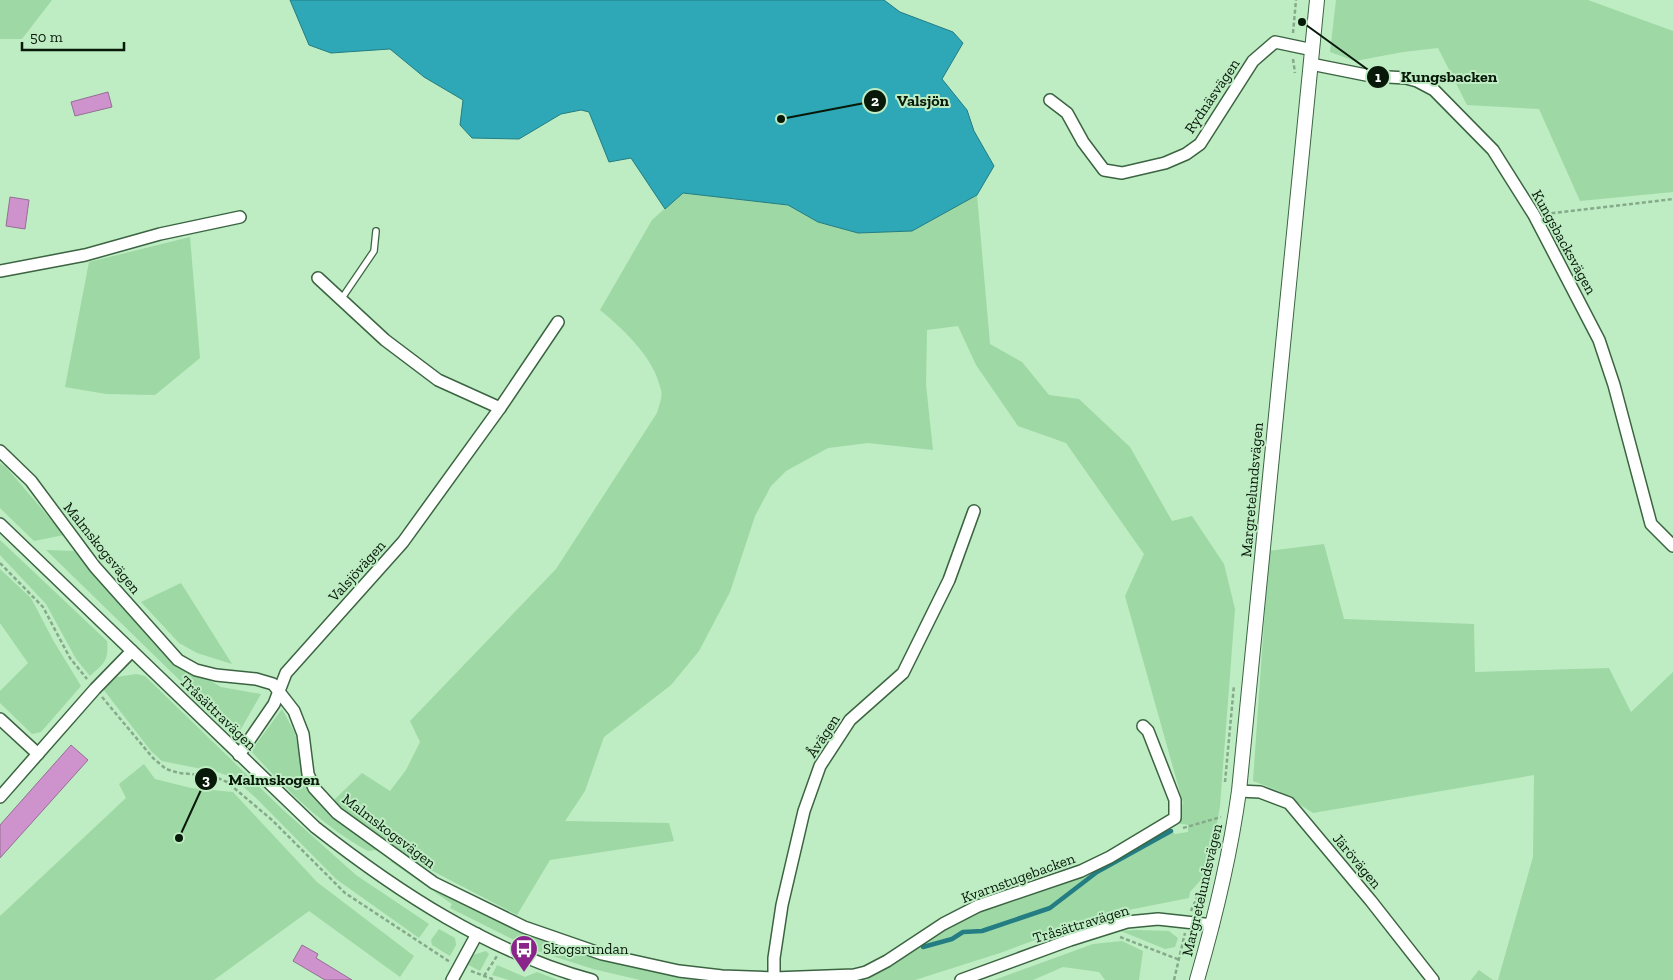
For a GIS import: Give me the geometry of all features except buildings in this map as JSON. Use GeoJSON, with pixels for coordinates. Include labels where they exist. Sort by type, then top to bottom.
{"type":"FeatureCollection","features":[{"type":"Feature","properties":{"kind":"street","name":"Margretelundsvägen"},"geometry":{"type":"LineString","coordinates":[[1197,980],[1213,925],[1231,848],[1239,791],[1317,0]]}},
{"type":"Feature","properties":{"kind":"street","name":"Rydnäsvägen"},"geometry":{"type":"LineString","coordinates":[[1050,100],[1067,113],[1083,142],[1104,170],[1122,173],[1165,163],[1186,154],[1200,144],[1253,62],[1275,42],[1313,50]]}},
{"type":"Feature","properties":{"kind":"street","name":"Kungsbacksvägen"},"geometry":{"type":"LineString","coordinates":[[1311,64],[1371,76],[1406,78],[1434,90],[1493,150],[1534,215],[1599,340],[1614,385],[1651,524],[1673,546]]}},
{"type":"Feature","properties":{"kind":"street"},"geometry":{"type":"LineString","coordinates":[[0,271],[86,255],[160,234],[240,217]]}},
{"type":"Feature","properties":{"kind":"street"},"geometry":{"type":"LineString","coordinates":[[318,278],[340,301],[385,340],[438,380],[500,408]]}},
{"type":"Feature","properties":{"kind":"street","name":"Valsjövägen"},"geometry":{"type":"LineString","coordinates":[[239,755],[274,704],[286,673],[403,542],[500,408],[558,322]]}},
{"type":"Feature","properties":{"kind":"street","name":"Malmskogsvägen"},"geometry":{"type":"LineString","coordinates":[[0,452],[31,481],[95,568],[178,660],[196,670],[216,675],[263,681],[279,690],[294,711],[303,734],[308,774],[314,788],[337,813],[434,883],[524,927],[602,954],[679,971],[774,979]]}},
{"type":"Feature","properties":{"kind":"street","name":"Åvägen"},"geometry":{"type":"LineString","coordinates":[[774,979],[774,958],[782,905],[804,811],[820,766],[850,720],[904,673],[949,580],[974,511]]}},
{"type":"Feature","properties":{"kind":"street","name":"Tråsättravägen"},"geometry":{"type":"LineString","coordinates":[[0,524],[315,827],[366,867],[420,904],[477,934],[521,955],[592,980]]}},
{"type":"Feature","properties":{"kind":"street"},"geometry":{"type":"LineString","coordinates":[[0,798],[95,689],[132,651]]}},
{"type":"Feature","properties":{"kind":"street"},"geometry":{"type":"LineString","coordinates":[[0,719],[38,754]]}},
{"type":"Feature","properties":{"kind":"street"},"geometry":{"type":"LineString","coordinates":[[1143,726],[1148,731],[1175,800],[1176,814],[1170,822]]}},
{"type":"Feature","properties":{"kind":"street","name":"Järövägen"},"geometry":{"type":"LineString","coordinates":[[1239,791],[1260,792],[1289,804],[1371,901],[1433,980]]}},
{"type":"Feature","properties":{"kind":"street","name":"Kvarnstugebacken"},"geometry":{"type":"LineString","coordinates":[[774,979],[854,975],[866,972],[887,961],[943,924],[978,906],[1081,871],[1170,822]]}},
{"type":"Feature","properties":{"kind":"street","name":"Tråsättravägen"},"geometry":{"type":"LineString","coordinates":[[962,980],[1070,940],[1127,922],[1158,919],[1213,925]]}},
{"type":"Feature","properties":{"kind":"street"},"geometry":{"type":"LineString","coordinates":[[452,980],[477,934]]}},
{"type":"Feature","properties":{"kind":"lane"},"geometry":{"type":"LineString","coordinates":[[340,301],[374,251],[376,231]]}},
{"type":"Feature","properties":{"kind":"path"},"geometry":{"type":"LineString","coordinates":[[1294,82],[1292,45],[1296,0]]}},
{"type":"Feature","properties":{"kind":"path"},"geometry":{"type":"LineString","coordinates":[[1534,215],[1673,199]]}},
{"type":"Feature","properties":{"kind":"path"},"geometry":{"type":"LineString","coordinates":[[0,563],[43,607],[70,658],[153,758],[166,769],[179,773],[214,776],[227,782],[272,820],[345,893],[460,967],[495,980]]}},
{"type":"Feature","properties":{"kind":"path"},"geometry":{"type":"LineString","coordinates":[[1225,787],[1235,681]]}},
{"type":"Feature","properties":{"kind":"path"},"geometry":{"type":"LineString","coordinates":[[1170,822],[1174,828],[1183,828],[1225,816],[1223,824]]}},
{"type":"Feature","properties":{"kind":"path"},"geometry":{"type":"LineString","coordinates":[[1174,980],[1195,900],[1209,882]]}},
{"type":"Feature","properties":{"kind":"path"},"geometry":{"type":"LineString","coordinates":[[1116,936],[1180,960]]}},
{"type":"Feature","properties":{"kind":"path"},"geometry":{"type":"LineString","coordinates":[[484,976],[497,956]]}},
{"type":"Feature","properties":{"kind":"green space"},"geometry":{"type":"Polygon","coordinates":[[[0,0],[52,0],[22,39],[0,39],[0,0]]]}},
{"type":"Feature","properties":{"kind":"green space"},"geometry":{"type":"Polygon","coordinates":[[[1336,0],[1588,0],[1673,31],[1673,192],[1580,201],[1539,109],[1467,105],[1438,48],[1355,61],[1330,52],[1336,0]]]}},
{"type":"Feature","properties":{"kind":"green space"},"geometry":{"type":"Polygon","coordinates":[[[682,193],[788,205],[818,222],[858,233],[912,231],[977,195],[990,344],[1022,362],[1049,395],[1079,399],[1130,447],[1172,521],[1192,516],[1224,564],[1235,609],[1220,806],[1209,871],[1190,892],[1189,898],[1103,915],[1000,953],[915,980],[845,980],[961,920],[1167,828],[1175,834],[1188,832],[1188,825],[1176,823],[1183,803],[1125,596],[1144,554],[1066,443],[1018,426],[976,365],[958,326],[927,330],[926,385],[933,450],[868,443],[828,448],[786,471],[771,486],[755,516],[730,592],[699,651],[671,685],[604,737],[585,791],[565,821],[669,823],[674,841],[550,860],[517,915],[425,867],[346,814],[334,800],[362,773],[390,791],[406,770],[420,742],[410,721],[556,569],[657,413],[661,392],[652,366],[628,335],[600,310],[652,220],[682,193]]]}},
{"type":"Feature","properties":{"kind":"green space"},"geometry":{"type":"Polygon","coordinates":[[[190,237],[200,358],[155,395],[106,394],[65,387],[89,262],[190,237]]]}},
{"type":"Feature","properties":{"kind":"green space"},"geometry":{"type":"Polygon","coordinates":[[[0,463],[6,467],[64,535],[34,541],[0,508],[0,463]]]}},
{"type":"Feature","properties":{"kind":"green space"},"geometry":{"type":"Polygon","coordinates":[[[0,540],[107,641],[105,661],[90,676],[76,659],[46,604],[0,555],[0,540]]]}},
{"type":"Feature","properties":{"kind":"green space"},"geometry":{"type":"Polygon","coordinates":[[[1324,544],[1344,619],[1474,624],[1475,672],[1609,668],[1631,712],[1673,672],[1673,980],[1498,980],[1533,857],[1534,775],[1313,813],[1279,791],[1253,781],[1269,551],[1324,544]]]}},
{"type":"Feature","properties":{"kind":"green space"},"geometry":{"type":"Polygon","coordinates":[[[46,550],[74,551],[177,661],[221,687],[261,694],[237,736],[46,550]]]}},
{"type":"Feature","properties":{"kind":"green space"},"geometry":{"type":"Polygon","coordinates":[[[0,569],[31,598],[53,640],[81,686],[41,732],[32,734],[0,703],[0,691],[28,663],[0,623],[0,569]]]}},
{"type":"Feature","properties":{"kind":"green space"},"geometry":{"type":"Polygon","coordinates":[[[181,583],[232,664],[197,653],[179,643],[141,602],[181,583]]]}},
{"type":"Feature","properties":{"kind":"green space"},"geometry":{"type":"Polygon","coordinates":[[[136,674],[145,676],[281,808],[356,875],[429,924],[419,938],[336,879],[255,797],[232,777],[217,772],[162,761],[151,751],[103,689],[117,677],[136,674]]]}},
{"type":"Feature","properties":{"kind":"green space"},"geometry":{"type":"Polygon","coordinates":[[[282,709],[295,733],[305,782],[319,800],[385,853],[385,856],[376,850],[368,851],[320,819],[278,780],[251,751],[282,709]]]}},
{"type":"Feature","properties":{"kind":"green space"},"geometry":{"type":"Polygon","coordinates":[[[144,764],[155,779],[191,788],[233,792],[317,882],[414,956],[400,977],[309,911],[214,980],[0,980],[0,916],[126,798],[119,784],[144,764]]]}},
{"type":"Feature","properties":{"kind":"green space"},"geometry":{"type":"Polygon","coordinates":[[[394,859],[496,918],[578,953],[620,964],[719,980],[640,980],[593,969],[534,950],[450,908],[452,904],[390,861],[394,859]]]}},
{"type":"Feature","properties":{"kind":"green space"},"geometry":{"type":"Polygon","coordinates":[[[439,929],[455,938],[456,945],[450,956],[432,945],[431,940],[439,929]]]}},
{"type":"Feature","properties":{"kind":"green space"},"geometry":{"type":"Polygon","coordinates":[[[1121,931],[1169,931],[1178,938],[1175,947],[1165,949],[1121,931]]]}},
{"type":"Feature","properties":{"kind":"green space"},"geometry":{"type":"Polygon","coordinates":[[[1122,941],[1143,951],[1139,980],[1105,980],[1099,972],[1063,967],[1033,980],[994,980],[1093,944],[1122,941]]]}},
{"type":"Feature","properties":{"kind":"green space"},"geometry":{"type":"Polygon","coordinates":[[[486,951],[489,954],[480,971],[465,963],[470,956],[486,951]]]}},
{"type":"Feature","properties":{"kind":"green space"},"geometry":{"type":"Polygon","coordinates":[[[497,965],[525,977],[537,972],[558,980],[509,980],[492,975],[497,965]]]}},
{"type":"Feature","properties":{"kind":"green space"},"geometry":{"type":"Polygon","coordinates":[[[1479,970],[1493,980],[1471,980],[1479,970]]]}},
{"type":"Feature","properties":{"kind":"water"},"geometry":{"type":"Polygon","coordinates":[[[290,0],[884,0],[900,12],[953,32],[963,43],[942,79],[967,110],[974,131],[994,166],[977,195],[912,231],[858,233],[818,222],[788,205],[683,193],[665,209],[631,158],[609,162],[589,112],[581,110],[561,114],[519,139],[472,138],[460,125],[463,100],[424,77],[390,49],[331,53],[309,45],[290,0]]]}},
{"type":"Feature","properties":{"kind":"waterway"},"geometry":{"type":"LineString","coordinates":[[923,947],[952,939],[963,932],[982,931],[1050,908],[1097,872],[1171,831]]}},
{"type":"Feature","properties":{"kind":"place","name":"Kungsbacken"},"geometry":{"type":"Point","coordinates":[1302,22]}},
{"type":"Feature","properties":{"kind":"place","name":"Valsjön"},"geometry":{"type":"Point","coordinates":[781,119]}},
{"type":"Feature","properties":{"kind":"place","name":"Malmskogen"},"geometry":{"type":"Point","coordinates":[179,838]}},
{"type":"Feature","properties":{"kind":"place","name":"Skogsrundan"},"geometry":{"type":"Point","coordinates":[524,973]}}]}
